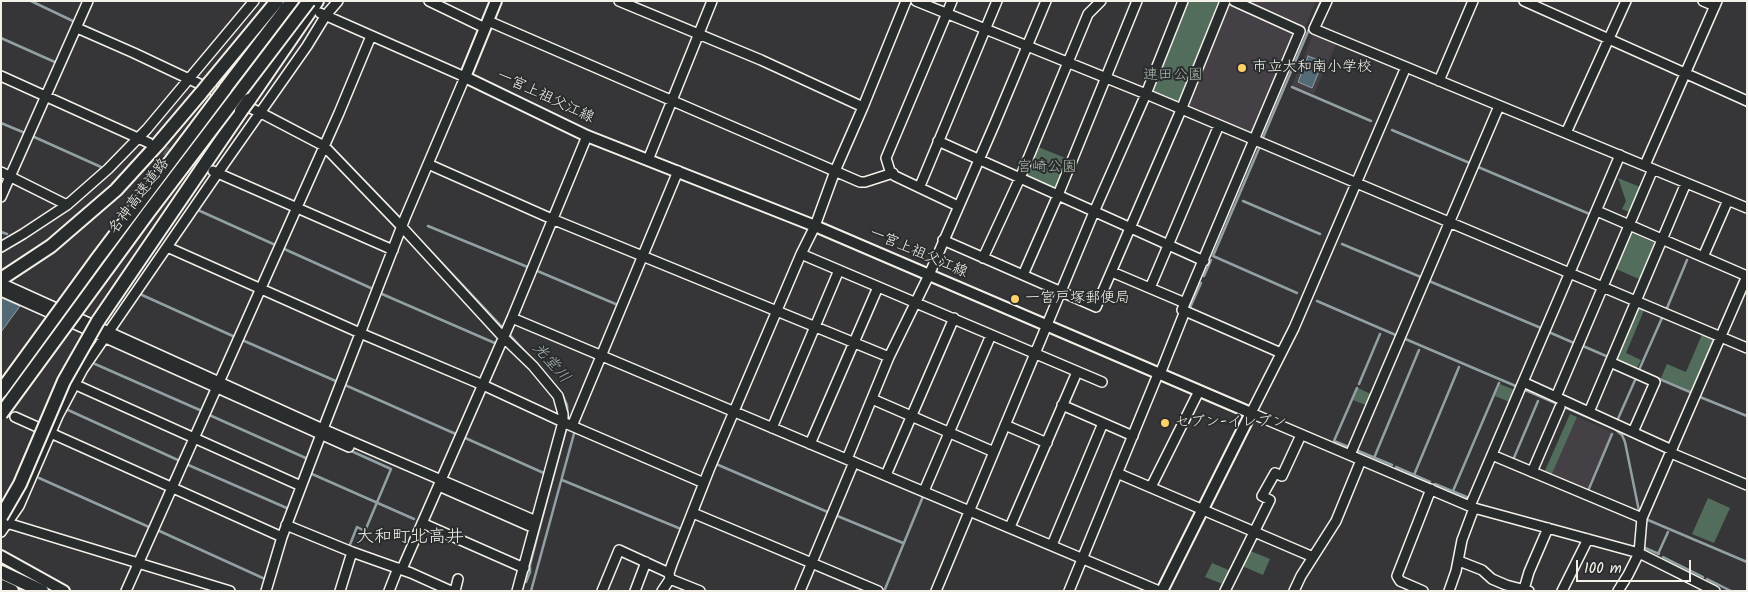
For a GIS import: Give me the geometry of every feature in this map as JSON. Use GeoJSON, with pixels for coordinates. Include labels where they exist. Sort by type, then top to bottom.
{"type":"FeatureCollection","features":[{"type":"Feature","properties":{"kind":"highway"},"geometry":{"type":"LineString","coordinates":[[1,281],[74,227],[116,190],[158,146],[277,1]]}},
{"type":"Feature","properties":{"kind":"highway","name":"名神高速道路"},"geometry":{"type":"LineString","coordinates":[[1,391],[97,259],[292,1]]}},
{"type":"Feature","properties":{"kind":"highway","name":"名神高速道路"},"geometry":{"type":"LineString","coordinates":[[1,414],[148,213],[309,1]]}},
{"type":"Feature","properties":{"kind":"highway"},"geometry":{"type":"LineString","coordinates":[[4,520],[64,381],[98,321],[241,111],[321,10]]}},
{"type":"Feature","properties":{"kind":"highway"},"geometry":{"type":"LineString","coordinates":[[1,572],[42,591]]}},
{"type":"Feature","properties":{"kind":"highway"},"geometry":{"type":"LineString","coordinates":[[1,586],[12,591]]}},
{"type":"Feature","properties":{"kind":"main road"},"geometry":{"type":"LineString","coordinates":[[465,77],[496,1]]}},
{"type":"Feature","properties":{"kind":"main road","name":"一宮上祖父江線"},"geometry":{"type":"LineString","coordinates":[[465,77],[587,136],[815,226],[1251,413]]}},
{"type":"Feature","properties":{"kind":"main road"},"geometry":{"type":"LineString","coordinates":[[1161,591],[1251,413]]}},
{"type":"Feature","properties":{"kind":"main road"},"geometry":{"type":"LineString","coordinates":[[1,556],[64,591]]}},
{"type":"Feature","properties":{"kind":"street"},"geometry":{"type":"LineString","coordinates":[[1,197],[88,1]]}},
{"type":"Feature","properties":{"kind":"street"},"geometry":{"type":"LineString","coordinates":[[1,247],[67,204],[108,170],[138,139],[254,1]]}},
{"type":"Feature","properties":{"kind":"street"},"geometry":{"type":"LineString","coordinates":[[1,532],[4,520],[19,506],[50,433],[74,384],[167,247],[215,172],[261,112],[307,46],[321,10],[338,1]]}},
{"type":"Feature","properties":{"kind":"street"},"geometry":{"type":"LineString","coordinates":[[429,1],[672,101],[860,182],[892,173]]}},
{"type":"Feature","properties":{"kind":"street"},"geometry":{"type":"LineString","coordinates":[[619,1],[761,60],[863,107]]}},
{"type":"Feature","properties":{"kind":"street"},"geometry":{"type":"LineString","coordinates":[[648,160],[712,1]]}},
{"type":"Feature","properties":{"kind":"street"},"geometry":{"type":"LineString","coordinates":[[662,591],[670,576],[704,483],[801,254],[815,226],[835,171],[906,1]]}},
{"type":"Feature","properties":{"kind":"street"},"geometry":{"type":"LineString","coordinates":[[916,1],[1146,94],[1747,348]]}},
{"type":"Feature","properties":{"kind":"street"},"geometry":{"type":"LineString","coordinates":[[952,1],[886,158],[892,173],[958,206]]}},
{"type":"Feature","properties":{"kind":"street"},"geometry":{"type":"LineString","coordinates":[[920,186],[997,1]]}},
{"type":"Feature","properties":{"kind":"street"},"geometry":{"type":"LineString","coordinates":[[800,591],[889,358],[929,275],[1046,1]]}},
{"type":"Feature","properties":{"kind":"street"},"geometry":{"type":"LineString","coordinates":[[983,258],[1020,178],[1088,14],[1101,1]]}},
{"type":"Feature","properties":{"kind":"street"},"geometry":{"type":"LineString","coordinates":[[1023,275],[1058,195],[1137,1]]}},
{"type":"Feature","properties":{"kind":"street"},"geometry":{"type":"LineString","coordinates":[[936,591],[1094,212],[1146,94],[1183,1]]}},
{"type":"Feature","properties":{"kind":"street"},"geometry":{"type":"LineString","coordinates":[[944,240],[1096,307],[1132,228],[1225,1]]}},
{"type":"Feature","properties":{"kind":"street"},"geometry":{"type":"LineString","coordinates":[[1069,591],[1204,261],[1260,142],[1300,31],[1234,1]]}},
{"type":"Feature","properties":{"kind":"street"},"geometry":{"type":"LineString","coordinates":[[1327,1],[1314,30],[1747,208]]}},
{"type":"Feature","properties":{"kind":"street"},"geometry":{"type":"LineString","coordinates":[[1439,81],[1473,1]]}},
{"type":"Feature","properties":{"kind":"street"},"geometry":{"type":"LineString","coordinates":[[1524,1],[1747,101]]}},
{"type":"Feature","properties":{"kind":"street"},"geometry":{"type":"LineString","coordinates":[[1566,133],[1626,1]]}},
{"type":"Feature","properties":{"kind":"street"},"geometry":{"type":"LineString","coordinates":[[1556,397],[1629,225],[1685,73],[1716,4],[1703,1]]}},
{"type":"Feature","properties":{"kind":"street"},"geometry":{"type":"LineString","coordinates":[[266,591],[282,536],[321,432],[402,226],[465,77],[371,36],[321,10]]}},
{"type":"Feature","properties":{"kind":"street"},"geometry":{"type":"LineString","coordinates":[[76,28],[261,112],[324,146],[505,334],[533,366],[558,396],[567,424]]}},
{"type":"Feature","properties":{"kind":"street"},"geometry":{"type":"LineString","coordinates":[[126,591],[371,36]]}},
{"type":"Feature","properties":{"kind":"street"},"geometry":{"type":"LineString","coordinates":[[1406,67],[1294,328],[1251,413],[1472,507],[1639,553],[1697,587],[1715,591]]}},
{"type":"Feature","properties":{"kind":"street"},"geometry":{"type":"LineString","coordinates":[[1,76],[149,144]]}},
{"type":"Feature","properties":{"kind":"street"},"geometry":{"type":"LineString","coordinates":[[1350,455],[1500,106]]}},
{"type":"Feature","properties":{"kind":"street"},"geometry":{"type":"LineString","coordinates":[[1150,288],[1219,126]]}},
{"type":"Feature","properties":{"kind":"street"},"geometry":{"type":"LineString","coordinates":[[389,591],[483,385],[587,136]]}},
{"type":"Feature","properties":{"kind":"street"},"geometry":{"type":"LineString","coordinates":[[938,141],[1204,261]]}},
{"type":"Feature","properties":{"kind":"street"},"geometry":{"type":"LineString","coordinates":[[1450,591],[1472,507],[1492,454],[1620,155]]}},
{"type":"Feature","properties":{"kind":"street"},"geometry":{"type":"LineString","coordinates":[[428,164],[552,219],[889,358]]}},
{"type":"Feature","properties":{"kind":"street"},"geometry":{"type":"LineString","coordinates":[[517,591],[535,525],[567,424],[601,356],[678,171]]}},
{"type":"Feature","properties":{"kind":"street"},"geometry":{"type":"LineString","coordinates":[[1,172],[67,204]]}},
{"type":"Feature","properties":{"kind":"street"},"geometry":{"type":"LineString","coordinates":[[215,172],[393,250]]}},
{"type":"Feature","properties":{"kind":"street"},"geometry":{"type":"LineString","coordinates":[[1589,412],[1686,183]]}},
{"type":"Feature","properties":{"kind":"street"},"geometry":{"type":"LineString","coordinates":[[1703,257],[1728,200]]}},
{"type":"Feature","properties":{"kind":"street"},"geometry":{"type":"LineString","coordinates":[[1596,211],[1747,276],[1642,518],[1639,553],[1618,591]]}},
{"type":"Feature","properties":{"kind":"street"},"geometry":{"type":"LineString","coordinates":[[167,247],[704,483]]}},
{"type":"Feature","properties":{"kind":"street"},"geometry":{"type":"LineString","coordinates":[[801,254],[1102,382]]}},
{"type":"Feature","properties":{"kind":"street"},"geometry":{"type":"LineString","coordinates":[[772,428],[839,270]]}},
{"type":"Feature","properties":{"kind":"street"},"geometry":{"type":"LineString","coordinates":[[1112,272],[1150,288],[1281,353]]}},
{"type":"Feature","properties":{"kind":"street"},"geometry":{"type":"LineString","coordinates":[[1,281],[107,335]]}},
{"type":"Feature","properties":{"kind":"street"},"geometry":{"type":"LineString","coordinates":[[810,444],[878,287]]}},
{"type":"Feature","properties":{"kind":"street"},"geometry":{"type":"LineString","coordinates":[[1,291],[107,335],[321,432],[535,525]]}},
{"type":"Feature","properties":{"kind":"street"},"geometry":{"type":"LineString","coordinates":[[512,318],[1161,591]]}},
{"type":"Feature","properties":{"kind":"street"},"geometry":{"type":"LineString","coordinates":[[886,475],[954,318]]}},
{"type":"Feature","properties":{"kind":"street"},"geometry":{"type":"LineString","coordinates":[[924,491],[992,335]]}},
{"type":"Feature","properties":{"kind":"street"},"geometry":{"type":"LineString","coordinates":[[1610,362],[1655,382],[1633,432]]}},
{"type":"Feature","properties":{"kind":"street"},"geometry":{"type":"LineString","coordinates":[[1010,527],[1076,372]]}},
{"type":"Feature","properties":{"kind":"street"},"geometry":{"type":"LineString","coordinates":[[74,384],[301,486]]}},
{"type":"Feature","properties":{"kind":"street"},"geometry":{"type":"LineString","coordinates":[[1522,386],[1556,397],[1747,485]]}},
{"type":"Feature","properties":{"kind":"street"},"geometry":{"type":"LineString","coordinates":[[1151,487],[1199,391]]}},
{"type":"Feature","properties":{"kind":"street"},"geometry":{"type":"LineString","coordinates":[[872,399],[994,452]]}},
{"type":"Feature","properties":{"kind":"street"},"geometry":{"type":"LineString","coordinates":[[1062,405],[1133,436]]}},
{"type":"Feature","properties":{"kind":"street"},"geometry":{"type":"LineString","coordinates":[[1532,472],[1560,408]]}},
{"type":"Feature","properties":{"kind":"street"},"geometry":{"type":"LineString","coordinates":[[14,417],[282,536]]}},
{"type":"Feature","properties":{"kind":"street"},"geometry":{"type":"LineString","coordinates":[[1052,545],[1103,423]]}},
{"type":"Feature","properties":{"kind":"street"},"geometry":{"type":"LineString","coordinates":[[1005,425],[1046,443]]}},
{"type":"Feature","properties":{"kind":"street"},"geometry":{"type":"LineString","coordinates":[[1225,591],[1270,500],[1262,496],[1275,473],[1282,476],[1302,435]]}},
{"type":"Feature","properties":{"kind":"street"},"geometry":{"type":"LineString","coordinates":[[1492,454],[1642,518]]}},
{"type":"Feature","properties":{"kind":"street"},"geometry":{"type":"LineString","coordinates":[[1294,591],[1336,521],[1360,460]]}},
{"type":"Feature","properties":{"kind":"street"},"geometry":{"type":"LineString","coordinates":[[1118,473],[1313,557]]}},
{"type":"Feature","properties":{"kind":"street"},"geometry":{"type":"LineString","coordinates":[[1423,591],[1400,581],[1397,576],[1431,489]]}},
{"type":"Feature","properties":{"kind":"street"},"geometry":{"type":"LineString","coordinates":[[692,513],[878,591]]}},
{"type":"Feature","properties":{"kind":"street"},"geometry":{"type":"LineString","coordinates":[[4,520],[138,564],[230,591]]}},
{"type":"Feature","properties":{"kind":"street"},"geometry":{"type":"LineString","coordinates":[[422,522],[524,568]]}},
{"type":"Feature","properties":{"kind":"street"},"geometry":{"type":"LineString","coordinates":[[286,525],[400,569],[440,589],[451,591]]}},
{"type":"Feature","properties":{"kind":"street"},"geometry":{"type":"LineString","coordinates":[[1458,561],[1482,570],[1492,579],[1526,590],[1529,572],[1548,528]]}},
{"type":"Feature","properties":{"kind":"street"},"geometry":{"type":"LineString","coordinates":[[1562,591],[1588,539]]}},
{"type":"Feature","properties":{"kind":"street"},"geometry":{"type":"LineString","coordinates":[[602,591],[619,550],[700,591]]}},
{"type":"Feature","properties":{"kind":"street"},"geometry":{"type":"LineString","coordinates":[[340,591],[352,552]]}},
{"type":"Feature","properties":{"kind":"street"},"geometry":{"type":"LineString","coordinates":[[635,591],[646,562]]}},
{"type":"Feature","properties":{"kind":"street"},"geometry":{"type":"LineString","coordinates":[[455,591],[458,579]]}},
{"type":"Feature","properties":{"kind":"street"},"geometry":{"type":"LineString","coordinates":[[1395,591],[1400,581]]}},
{"type":"Feature","properties":{"kind":"shaded area","name":"市立大和南小学校"},"geometry":{"type":"Polygon","coordinates":[[[1230,1],[1316,1],[1305,27],[1299,25],[1252,135],[1187,109],[1230,1]]]}},
{"type":"Feature","properties":{"kind":"shaded area","name":"市立大和南小学校"},"geometry":{"type":"Polygon","coordinates":[[[1314,32],[1337,42],[1314,94],[1292,85],[1314,32]]]}},
{"type":"Feature","properties":{"kind":"shaded area"},"geometry":{"type":"Polygon","coordinates":[[[1577,417],[1612,432],[1586,491],[1551,476],[1577,417]]]}},
{"type":"Feature","properties":{"kind":"green space","name":"連田公園"},"geometry":{"type":"Polygon","coordinates":[[[1187,1],[1218,1],[1180,104],[1150,92],[1187,1]]]}},
{"type":"Feature","properties":{"kind":"green space","name":"宮崎公園"},"geometry":{"type":"Polygon","coordinates":[[[1038,147],[1068,159],[1056,189],[1026,176],[1038,147]]]}},
{"type":"Feature","properties":{"kind":"green space"},"geometry":{"type":"Polygon","coordinates":[[[1618,178],[1640,187],[1629,212],[1622,209],[1626,201],[1618,178]]]}},
{"type":"Feature","properties":{"kind":"green space"},"geometry":{"type":"Polygon","coordinates":[[[1630,232],[1657,244],[1641,280],[1614,268],[1630,232]]]}},
{"type":"Feature","properties":{"kind":"green space"},"geometry":{"type":"Polygon","coordinates":[[[1638,305],[1645,308],[1626,353],[1641,360],[1637,368],[1615,358],[1638,305]]]}},
{"type":"Feature","properties":{"kind":"green space"},"geometry":{"type":"Polygon","coordinates":[[[1703,332],[1715,337],[1691,391],[1661,378],[1667,364],[1686,372],[1703,332]]]}},
{"type":"Feature","properties":{"kind":"green space"},"geometry":{"type":"Polygon","coordinates":[[[1500,384],[1517,391],[1512,403],[1495,396],[1500,384]]]}},
{"type":"Feature","properties":{"kind":"green space"},"geometry":{"type":"Polygon","coordinates":[[[1358,388],[1373,395],[1368,406],[1353,400],[1358,388]]]}},
{"type":"Feature","properties":{"kind":"green space"},"geometry":{"type":"Polygon","coordinates":[[[1570,414],[1577,417],[1551,476],[1544,473],[1570,414]]]}},
{"type":"Feature","properties":{"kind":"green space"},"geometry":{"type":"Polygon","coordinates":[[[1708,498],[1730,508],[1714,543],[1692,534],[1708,498]]]}},
{"type":"Feature","properties":{"kind":"green space"},"geometry":{"type":"Polygon","coordinates":[[[1248,550],[1270,559],[1263,575],[1240,565],[1248,550]]]}},
{"type":"Feature","properties":{"kind":"green space"},"geometry":{"type":"Polygon","coordinates":[[[1212,563],[1231,571],[1225,585],[1205,577],[1212,563]]]}},
{"type":"Feature","properties":{"kind":"water"},"geometry":{"type":"Polygon","coordinates":[[[1308,56],[1323,62],[1312,88],[1298,82],[1308,56]]]}},
{"type":"Feature","properties":{"kind":"water"},"geometry":{"type":"Polygon","coordinates":[[[1,298],[20,306],[1,332],[1,298]]]}},
{"type":"Feature","properties":{"kind":"waterway"},"geometry":{"type":"LineString","coordinates":[[31,1],[75,22]]}},
{"type":"Feature","properties":{"kind":"waterway"},"geometry":{"type":"LineString","coordinates":[[1262,140],[1321,1]]}},
{"type":"Feature","properties":{"kind":"waterway"},"geometry":{"type":"LineString","coordinates":[[84,26],[106,36]]}},
{"type":"Feature","properties":{"kind":"waterway"},"geometry":{"type":"LineString","coordinates":[[1,38],[57,63]]}},
{"type":"Feature","properties":{"kind":"waterway"},"geometry":{"type":"LineString","coordinates":[[1292,87],[1371,121]]}},
{"type":"Feature","properties":{"kind":"waterway"},"geometry":{"type":"LineString","coordinates":[[270,112],[323,140]]}},
{"type":"Feature","properties":{"kind":"waterway"},"geometry":{"type":"LineString","coordinates":[[1,123],[25,133]]}},
{"type":"Feature","properties":{"kind":"waterway"},"geometry":{"type":"LineString","coordinates":[[1392,130],[1472,164]]}},
{"type":"Feature","properties":{"kind":"waterway"},"geometry":{"type":"LineString","coordinates":[[32,136],[101,167]]}},
{"type":"Feature","properties":{"kind":"waterway"},"geometry":{"type":"LineString","coordinates":[[329,144],[397,215]]}},
{"type":"Feature","properties":{"kind":"waterway"},"geometry":{"type":"LineString","coordinates":[[1260,146],[1213,256],[1297,293]]}},
{"type":"Feature","properties":{"kind":"waterway"},"geometry":{"type":"LineString","coordinates":[[1478,167],[1592,215]]}},
{"type":"Feature","properties":{"kind":"waterway"},"geometry":{"type":"LineString","coordinates":[[1243,201],[1320,234]]}},
{"type":"Feature","properties":{"kind":"waterway"},"geometry":{"type":"LineString","coordinates":[[200,211],[373,289]]}},
{"type":"Feature","properties":{"kind":"waterway"},"geometry":{"type":"LineString","coordinates":[[428,226],[530,268]]}},
{"type":"Feature","properties":{"kind":"waterway","name":"光堂川"},"geometry":{"type":"LineString","coordinates":[[409,228],[504,329]]}},
{"type":"Feature","properties":{"kind":"waterway"},"geometry":{"type":"LineString","coordinates":[[1,232],[7,234]]}},
{"type":"Feature","properties":{"kind":"waterway"},"geometry":{"type":"LineString","coordinates":[[1342,244],[1423,278]]}},
{"type":"Feature","properties":{"kind":"waterway"},"geometry":{"type":"LineString","coordinates":[[1204,276],[1211,260]]}},
{"type":"Feature","properties":{"kind":"waterway"},"geometry":{"type":"LineString","coordinates":[[1667,308],[1687,260]]}},
{"type":"Feature","properties":{"kind":"waterway"},"geometry":{"type":"LineString","coordinates":[[535,270],[618,305]]}},
{"type":"Feature","properties":{"kind":"waterway"},"geometry":{"type":"LineString","coordinates":[[1429,281],[1541,328]]}},
{"type":"Feature","properties":{"kind":"waterway"},"geometry":{"type":"LineString","coordinates":[[1189,310],[1201,283]]}},
{"type":"Feature","properties":{"kind":"waterway"},"geometry":{"type":"LineString","coordinates":[[382,294],[497,344]]}},
{"type":"Feature","properties":{"kind":"waterway"},"geometry":{"type":"LineString","coordinates":[[142,295],[235,337]]}},
{"type":"Feature","properties":{"kind":"waterway"},"geometry":{"type":"LineString","coordinates":[[1317,301],[1398,336]]}},
{"type":"Feature","properties":{"kind":"waterway"},"geometry":{"type":"LineString","coordinates":[[1639,370],[1662,318]]}},
{"type":"Feature","properties":{"kind":"waterway","name":"光堂川"},"geometry":{"type":"LineString","coordinates":[[508,333],[530,357]]}},
{"type":"Feature","properties":{"kind":"waterway"},"geometry":{"type":"LineString","coordinates":[[1551,333],[1574,343]]}},
{"type":"Feature","properties":{"kind":"waterway"},"geometry":{"type":"LineString","coordinates":[[1359,384],[1380,334]]}},
{"type":"Feature","properties":{"kind":"waterway"},"geometry":{"type":"LineString","coordinates":[[1403,338],[1518,387]]}},
{"type":"Feature","properties":{"kind":"waterway"},"geometry":{"type":"LineString","coordinates":[[242,340],[338,382]]}},
{"type":"Feature","properties":{"kind":"waterway"},"geometry":{"type":"LineString","coordinates":[[1583,346],[1606,356]]}},
{"type":"Feature","properties":{"kind":"waterway"},"geometry":{"type":"LineString","coordinates":[[1374,458],[1419,350]]}},
{"type":"Feature","properties":{"kind":"waterway"},"geometry":{"type":"LineString","coordinates":[[95,364],[202,411]]}},
{"type":"Feature","properties":{"kind":"waterway"},"geometry":{"type":"LineString","coordinates":[[1414,475],[1459,367]]}},
{"type":"Feature","properties":{"kind":"waterway"},"geometry":{"type":"LineString","coordinates":[[1634,368],[1690,392]]}},
{"type":"Feature","properties":{"kind":"waterway","name":"光堂川"},"geometry":{"type":"LineString","coordinates":[[542,370],[563,396],[567,405],[568,421]]}},
{"type":"Feature","properties":{"kind":"waterway"},"geometry":{"type":"LineString","coordinates":[[1617,421],[1636,378]]}},
{"type":"Feature","properties":{"kind":"waterway"},"geometry":{"type":"LineString","coordinates":[[1453,491],[1499,383]]}},
{"type":"Feature","properties":{"kind":"waterway"},"geometry":{"type":"LineString","coordinates":[[345,385],[458,435]]}},
{"type":"Feature","properties":{"kind":"waterway"},"geometry":{"type":"LineString","coordinates":[[1351,448],[1334,441],[1357,388]]}},
{"type":"Feature","properties":{"kind":"waterway"},"geometry":{"type":"LineString","coordinates":[[1523,389],[1615,429],[1622,435],[1639,511]]}},
{"type":"Feature","properties":{"kind":"waterway"},"geometry":{"type":"LineString","coordinates":[[1700,397],[1747,416]]}},
{"type":"Feature","properties":{"kind":"waterway"},"geometry":{"type":"LineString","coordinates":[[1513,460],[1538,401]]}},
{"type":"Feature","properties":{"kind":"waterway"},"geometry":{"type":"LineString","coordinates":[[68,410],[180,461]]}},
{"type":"Feature","properties":{"kind":"waterway"},"geometry":{"type":"LineString","coordinates":[[207,414],[308,459]]}},
{"type":"Feature","properties":{"kind":"waterway","name":"光堂川"},"geometry":{"type":"LineString","coordinates":[[526,582],[567,426]]}},
{"type":"Feature","properties":{"kind":"waterway"},"geometry":{"type":"LineString","coordinates":[[531,591],[575,430]]}},
{"type":"Feature","properties":{"kind":"waterway"},"geometry":{"type":"LineString","coordinates":[[1588,491],[1612,434]]}},
{"type":"Feature","properties":{"kind":"waterway"},"geometry":{"type":"LineString","coordinates":[[463,437],[546,474]]}},
{"type":"Feature","properties":{"kind":"waterway"},"geometry":{"type":"LineString","coordinates":[[349,450],[391,469],[365,531],[357,527],[349,547]]}},
{"type":"Feature","properties":{"kind":"waterway"},"geometry":{"type":"LineString","coordinates":[[1356,450],[1392,465]]}},
{"type":"Feature","properties":{"kind":"waterway"},"geometry":{"type":"LineString","coordinates":[[717,463],[830,513]]}},
{"type":"Feature","properties":{"kind":"waterway"},"geometry":{"type":"LineString","coordinates":[[186,464],[289,509]]}},
{"type":"Feature","properties":{"kind":"waterway"},"geometry":{"type":"LineString","coordinates":[[1396,467],[1430,482]]}},
{"type":"Feature","properties":{"kind":"waterway"},"geometry":{"type":"LineString","coordinates":[[312,474],[414,519]]}},
{"type":"Feature","properties":{"kind":"waterway"},"geometry":{"type":"LineString","coordinates":[[39,478],[149,527]]}},
{"type":"Feature","properties":{"kind":"waterway"},"geometry":{"type":"LineString","coordinates":[[562,480],[681,529]]}},
{"type":"Feature","properties":{"kind":"waterway"},"geometry":{"type":"LineString","coordinates":[[1435,484],[1469,498]]}},
{"type":"Feature","properties":{"kind":"waterway"},"geometry":{"type":"LineString","coordinates":[[885,589],[924,494]]}},
{"type":"Feature","properties":{"kind":"waterway"},"geometry":{"type":"LineString","coordinates":[[835,515],[903,543]]}},
{"type":"Feature","properties":{"kind":"waterway"},"geometry":{"type":"LineString","coordinates":[[1648,520],[1747,562]]}},
{"type":"Feature","properties":{"kind":"waterway"},"geometry":{"type":"LineString","coordinates":[[155,529],[265,579]]}},
{"type":"Feature","properties":{"kind":"waterway"},"geometry":{"type":"LineString","coordinates":[[1658,554],[1668,532]]}},
{"type":"Feature","properties":{"kind":"waterway"},"geometry":{"type":"LineString","coordinates":[[1645,548],[1659,554]]}},
{"type":"Feature","properties":{"kind":"waterway"},"geometry":{"type":"LineString","coordinates":[[1663,557],[1703,577]]}},
{"type":"Feature","properties":{"kind":"waterway"},"geometry":{"type":"LineString","coordinates":[[1707,579],[1731,591]]}},
{"type":"Feature","properties":{"kind":"tunnel"},"geometry":{"type":"LineString","coordinates":[[152,145],[212,171]]}},
{"type":"Feature","properties":{"kind":"place","name":"市立大和南小学校"},"geometry":{"type":"Point","coordinates":[1242,68]}},
{"type":"Feature","properties":{"kind":"place","name":"一宮戸塚郵便局"},"geometry":{"type":"Point","coordinates":[1015,299]}},
{"type":"Feature","properties":{"kind":"place","name":"セブン-イレブン"},"geometry":{"type":"Point","coordinates":[1165,423]}},
{"type":"Feature","properties":{"kind":"district","name":"大和町北高井"},"geometry":{"type":"Point","coordinates":[410,539]}}]}
